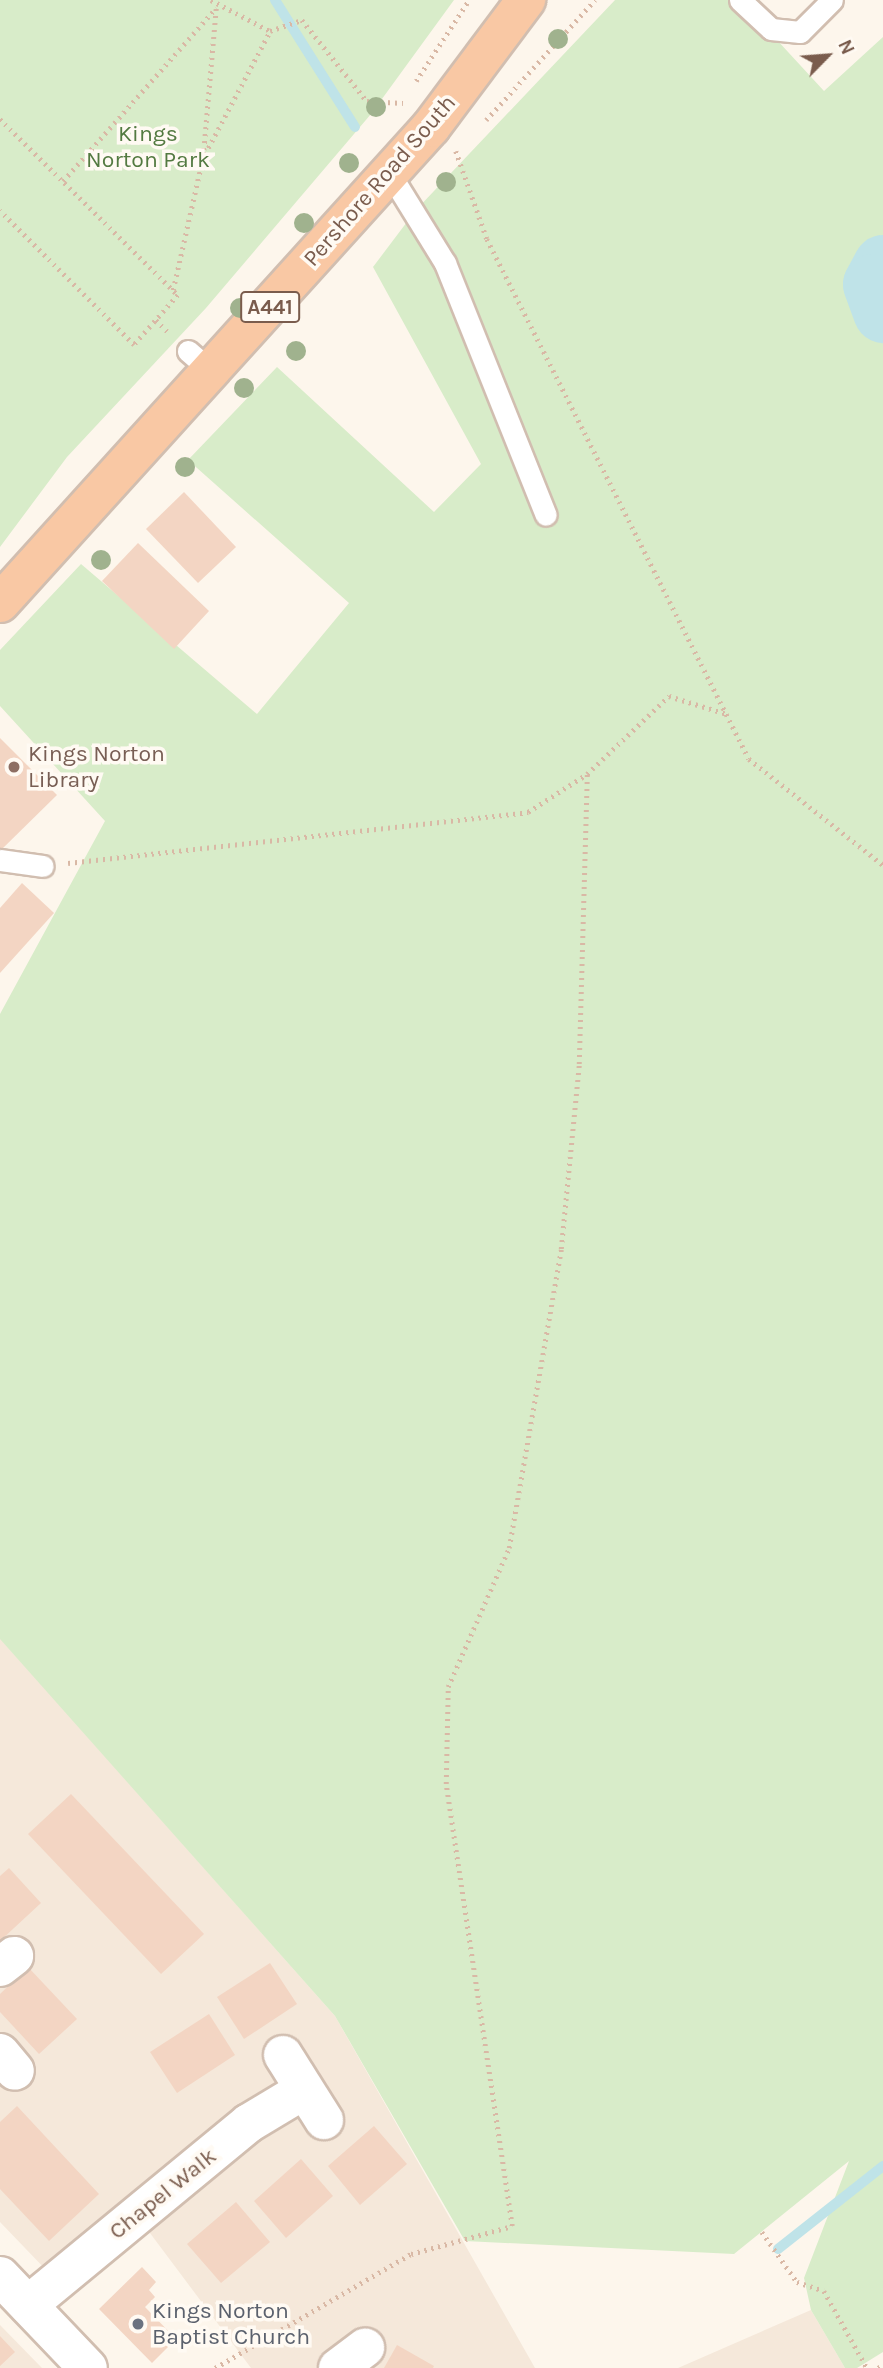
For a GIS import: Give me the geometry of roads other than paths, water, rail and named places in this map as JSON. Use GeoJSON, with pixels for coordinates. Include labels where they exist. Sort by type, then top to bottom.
{"type":"FeatureCollection","features":[{"type":"Feature","properties":{"kind":"highway","name":"Pershore Road South"},"geometry":{"type":"LineString","coordinates":[[0,603],[200,361],[390,174],[439,131],[526,0]]}},
{"type":"Feature","properties":{"kind":"street","name":"Chapel Walk"},"geometry":{"type":"LineString","coordinates":[[28,2305],[249,2123],[314,2105],[283,2055]]}},
{"type":"Feature","properties":{"kind":"street"},"geometry":{"type":"LineString","coordinates":[[0,2276],[88,2368]]}},
{"type":"Feature","properties":{"kind":"lane"},"geometry":{"type":"LineString","coordinates":[[740,0],[771,29],[800,32],[832,0]]}},
{"type":"Feature","properties":{"kind":"lane"},"geometry":{"type":"LineString","coordinates":[[390,174],[445,263],[547,515]]}},
{"type":"Feature","properties":{"kind":"lane"},"geometry":{"type":"LineString","coordinates":[[0,860],[43,866]]}},
{"type":"Feature","properties":{"kind":"waterway"},"geometry":{"type":"LineString","coordinates":[[275,0],[355,127]]}},
{"type":"Feature","properties":{"kind":"waterway"},"geometry":{"type":"LineString","coordinates":[[883,265],[873,284],[883,312]]}},
{"type":"Feature","properties":{"kind":"waterway"},"geometry":{"type":"LineString","coordinates":[[778,2249],[883,2166]]}},
{"type":"Feature","properties":{"kind":"place","name":"Kings Norton Library"},"geometry":{"type":"Point","coordinates":[14,767]}},
{"type":"Feature","properties":{"kind":"place","name":"Kings Norton Baptist Church"},"geometry":{"type":"Point","coordinates":[138,2324]}},
{"type":"Feature","properties":{"kind":"park label","name":"Kings Norton Park"},"geometry":{"type":"Point","coordinates":[148,147]}}]}
